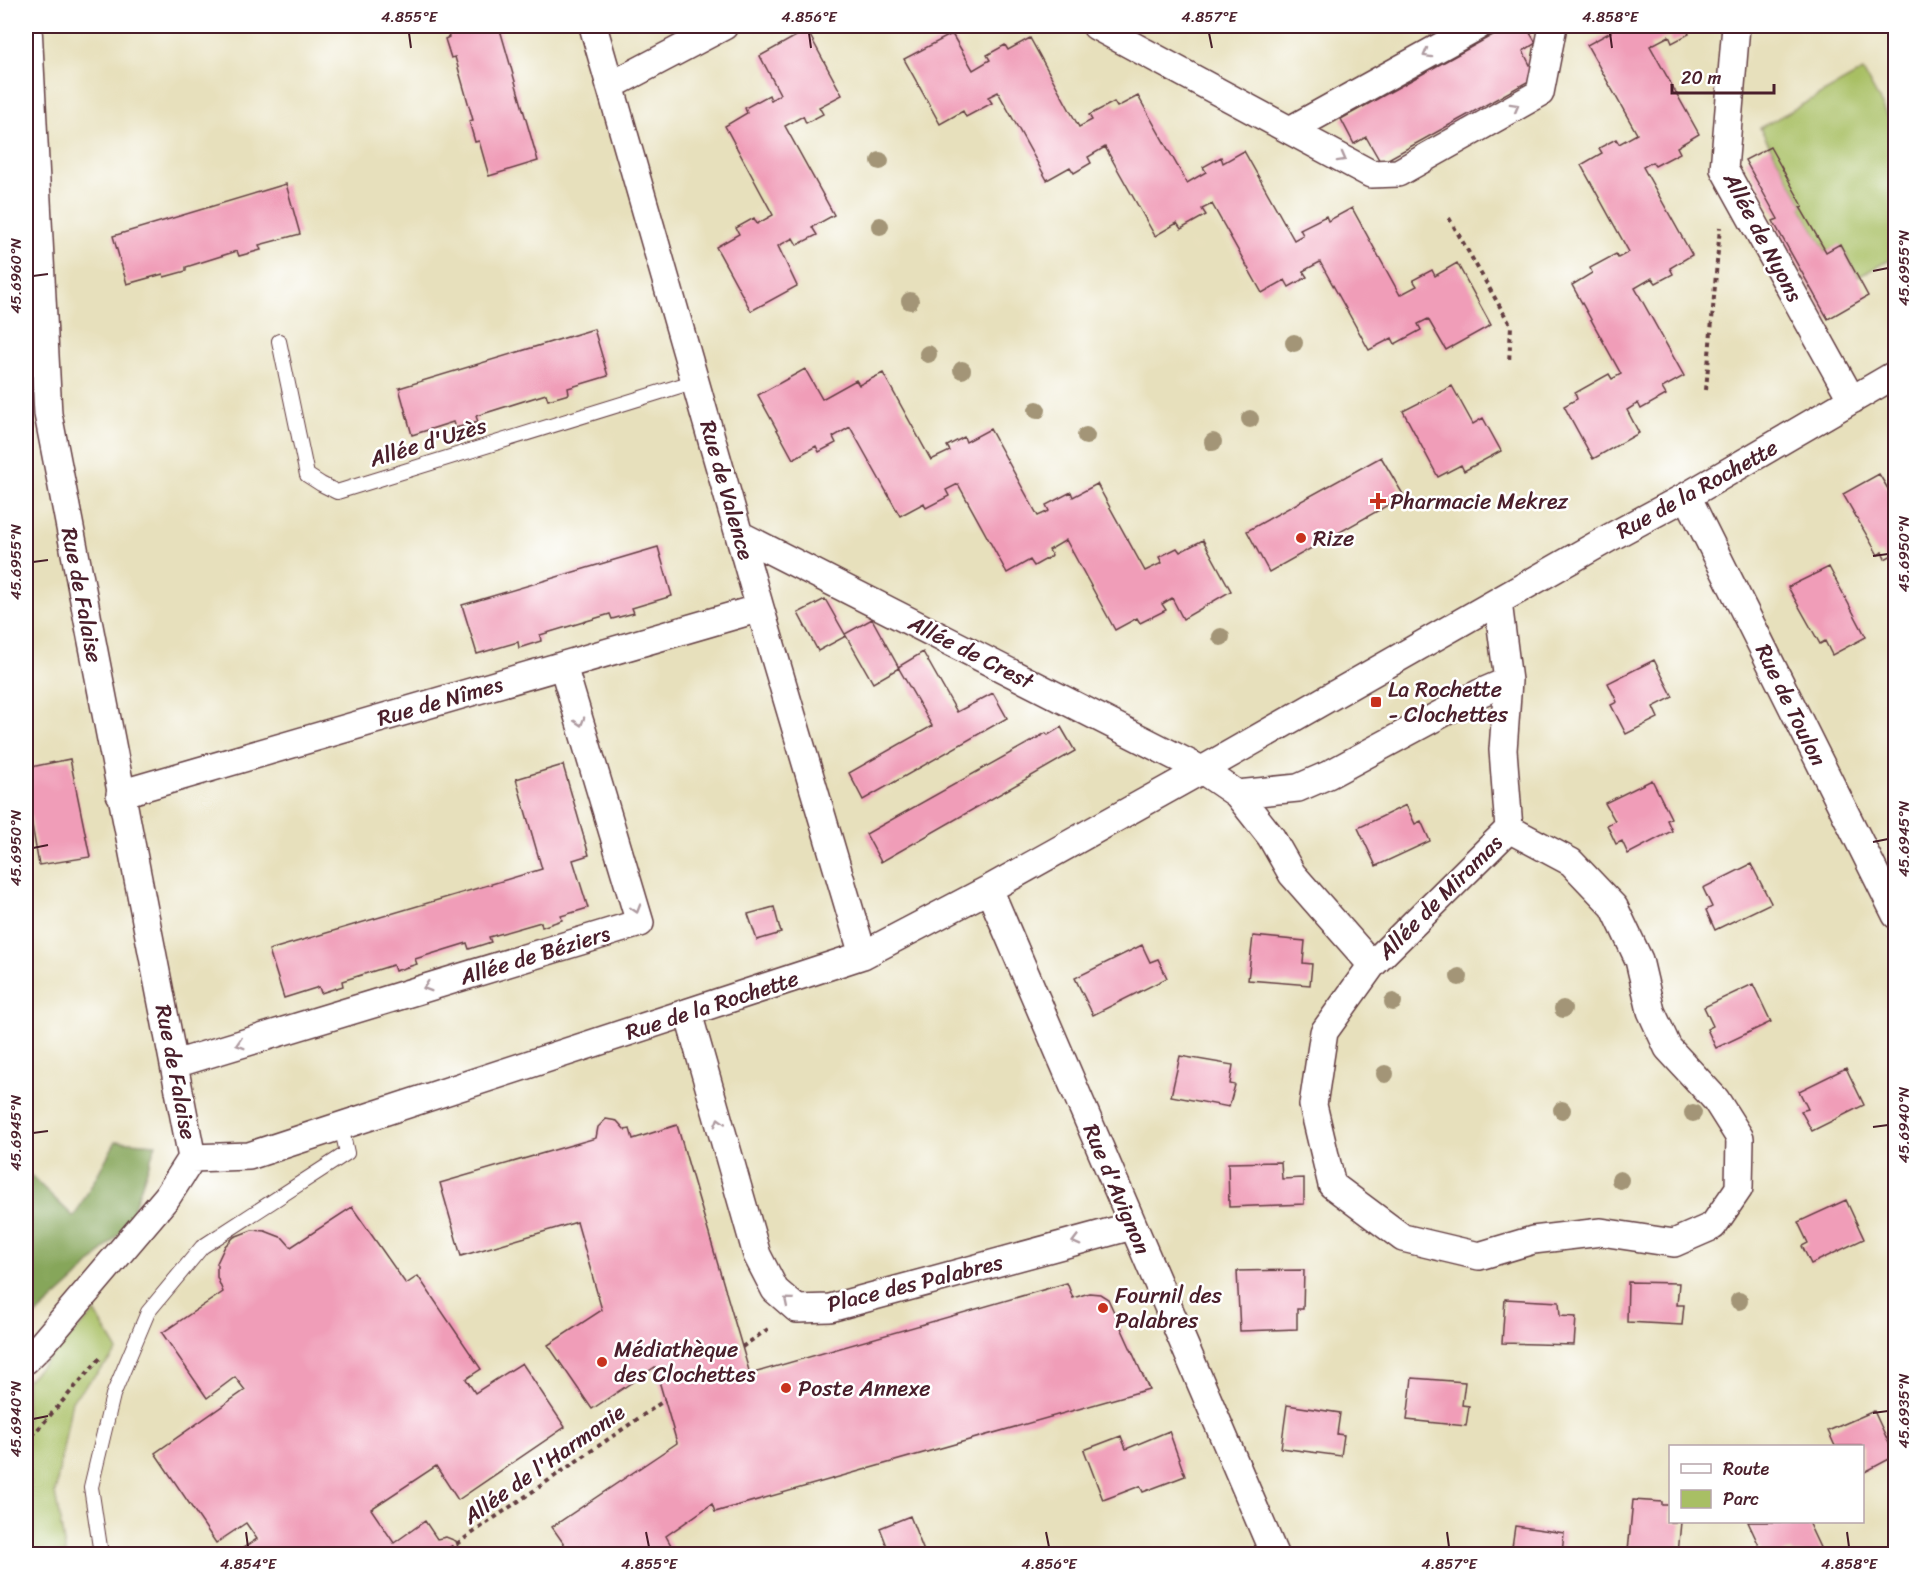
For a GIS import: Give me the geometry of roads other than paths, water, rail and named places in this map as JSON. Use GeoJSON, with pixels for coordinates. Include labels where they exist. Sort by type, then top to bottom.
{"type":"FeatureCollection","features":[{"type":"Feature","properties":{"kind":"street","name":"Rue de Falaise"},"geometry":{"type":"LineString","coordinates":[[28,26],[48,414],[192,1158]]}},
{"type":"Feature","properties":{"kind":"street","name":"Rue de Valence"},"geometry":{"type":"LineString","coordinates":[[593,26],[760,608],[863,955]]}},
{"type":"Feature","properties":{"kind":"street"},"geometry":{"type":"LineString","coordinates":[[610,86],[724,26]]}},
{"type":"Feature","properties":{"kind":"street"},"geometry":{"type":"LineString","coordinates":[[1096,26],[1371,174],[1398,173],[1540,93],[1553,26]]}},
{"type":"Feature","properties":{"kind":"street"},"geometry":{"type":"LineString","coordinates":[[1290,130],[1478,26]]}},
{"type":"Feature","properties":{"kind":"street","name":"Allée de Nyons"},"geometry":{"type":"LineString","coordinates":[[1736,26],[1724,169],[1852,400]]}},
{"type":"Feature","properties":{"kind":"street","name":"Rue de la Rochette"},"geometry":{"type":"LineString","coordinates":[[192,1158],[249,1156],[863,955],[989,889],[1202,771],[1687,496],[1896,374]]}},
{"type":"Feature","properties":{"kind":"street","name":"Rue de Toulon"},"geometry":{"type":"LineString","coordinates":[[1687,496],[1896,915]]}},
{"type":"Feature","properties":{"kind":"street","name":"Allée de Crest"},"geometry":{"type":"LineString","coordinates":[[740,534],[1202,771]]}},
{"type":"Feature","properties":{"kind":"street"},"geometry":{"type":"LineString","coordinates":[[1202,771],[1237,794],[1298,788],[1328,775],[1480,693],[1508,681],[1498,602]]}},
{"type":"Feature","properties":{"kind":"street","name":"Rue de Nîmes"},"geometry":{"type":"LineString","coordinates":[[120,794],[760,608]]}},
{"type":"Feature","properties":{"kind":"street","name":"Allée de Béziers"},"geometry":{"type":"LineString","coordinates":[[175,1064],[640,923],[563,666]]}},
{"type":"Feature","properties":{"kind":"street","name":"Allée de Miramas"},"geometry":{"type":"LineString","coordinates":[[1508,681],[1503,750],[1509,829],[1372,965],[1324,1032],[1313,1105],[1332,1185],[1403,1238],[1479,1256],[1533,1240],[1601,1232],[1674,1243],[1713,1226],[1739,1188],[1740,1138],[1716,1100],[1668,1048],[1651,1011],[1639,960],[1614,907],[1571,862],[1509,829]]}},
{"type":"Feature","properties":{"kind":"street","name":"Allée de Miramas"},"geometry":{"type":"LineString","coordinates":[[1237,794],[1271,837],[1292,874],[1372,965]]}},
{"type":"Feature","properties":{"kind":"street","name":"Rue d'Avignon"},"geometry":{"type":"LineString","coordinates":[[989,889],[1274,1554]]}},
{"type":"Feature","properties":{"kind":"street","name":"Place des Palabres"},"geometry":{"type":"LineString","coordinates":[[688,1013],[757,1255],[775,1290],[797,1309],[830,1308],[1132,1226]]}},
{"type":"Feature","properties":{"kind":"street"},"geometry":{"type":"LineString","coordinates":[[26,1360],[167,1197],[192,1158]]}},
{"type":"Feature","properties":{"kind":"lane","name":"Allée d'Uzès"},"geometry":{"type":"LineString","coordinates":[[279,341],[308,475],[337,492],[696,381]]}},
{"type":"Feature","properties":{"kind":"lane"},"geometry":{"type":"LineString","coordinates":[[101,1554],[91,1487],[113,1395],[148,1312],[202,1248],[347,1153],[341,1126]]}},
{"type":"Feature","properties":{"kind":"place","name":"Pharmacie Mekrez"},"geometry":{"type":"Point","coordinates":[1378,501]}},
{"type":"Feature","properties":{"kind":"place","name":"Rize"},"geometry":{"type":"Point","coordinates":[1301,538]}},
{"type":"Feature","properties":{"kind":"place","name":"La Rochette - Clochettes"},"geometry":{"type":"Point","coordinates":[1376,702]}},
{"type":"Feature","properties":{"kind":"place","name":"Fournil des Palabres"},"geometry":{"type":"Point","coordinates":[1103,1308]}},
{"type":"Feature","properties":{"kind":"place","name":"Médiathèque des Clochettes"},"geometry":{"type":"Point","coordinates":[602,1362]}},
{"type":"Feature","properties":{"kind":"place","name":"Poste Annexe"},"geometry":{"type":"Point","coordinates":[786,1388]}}]}
